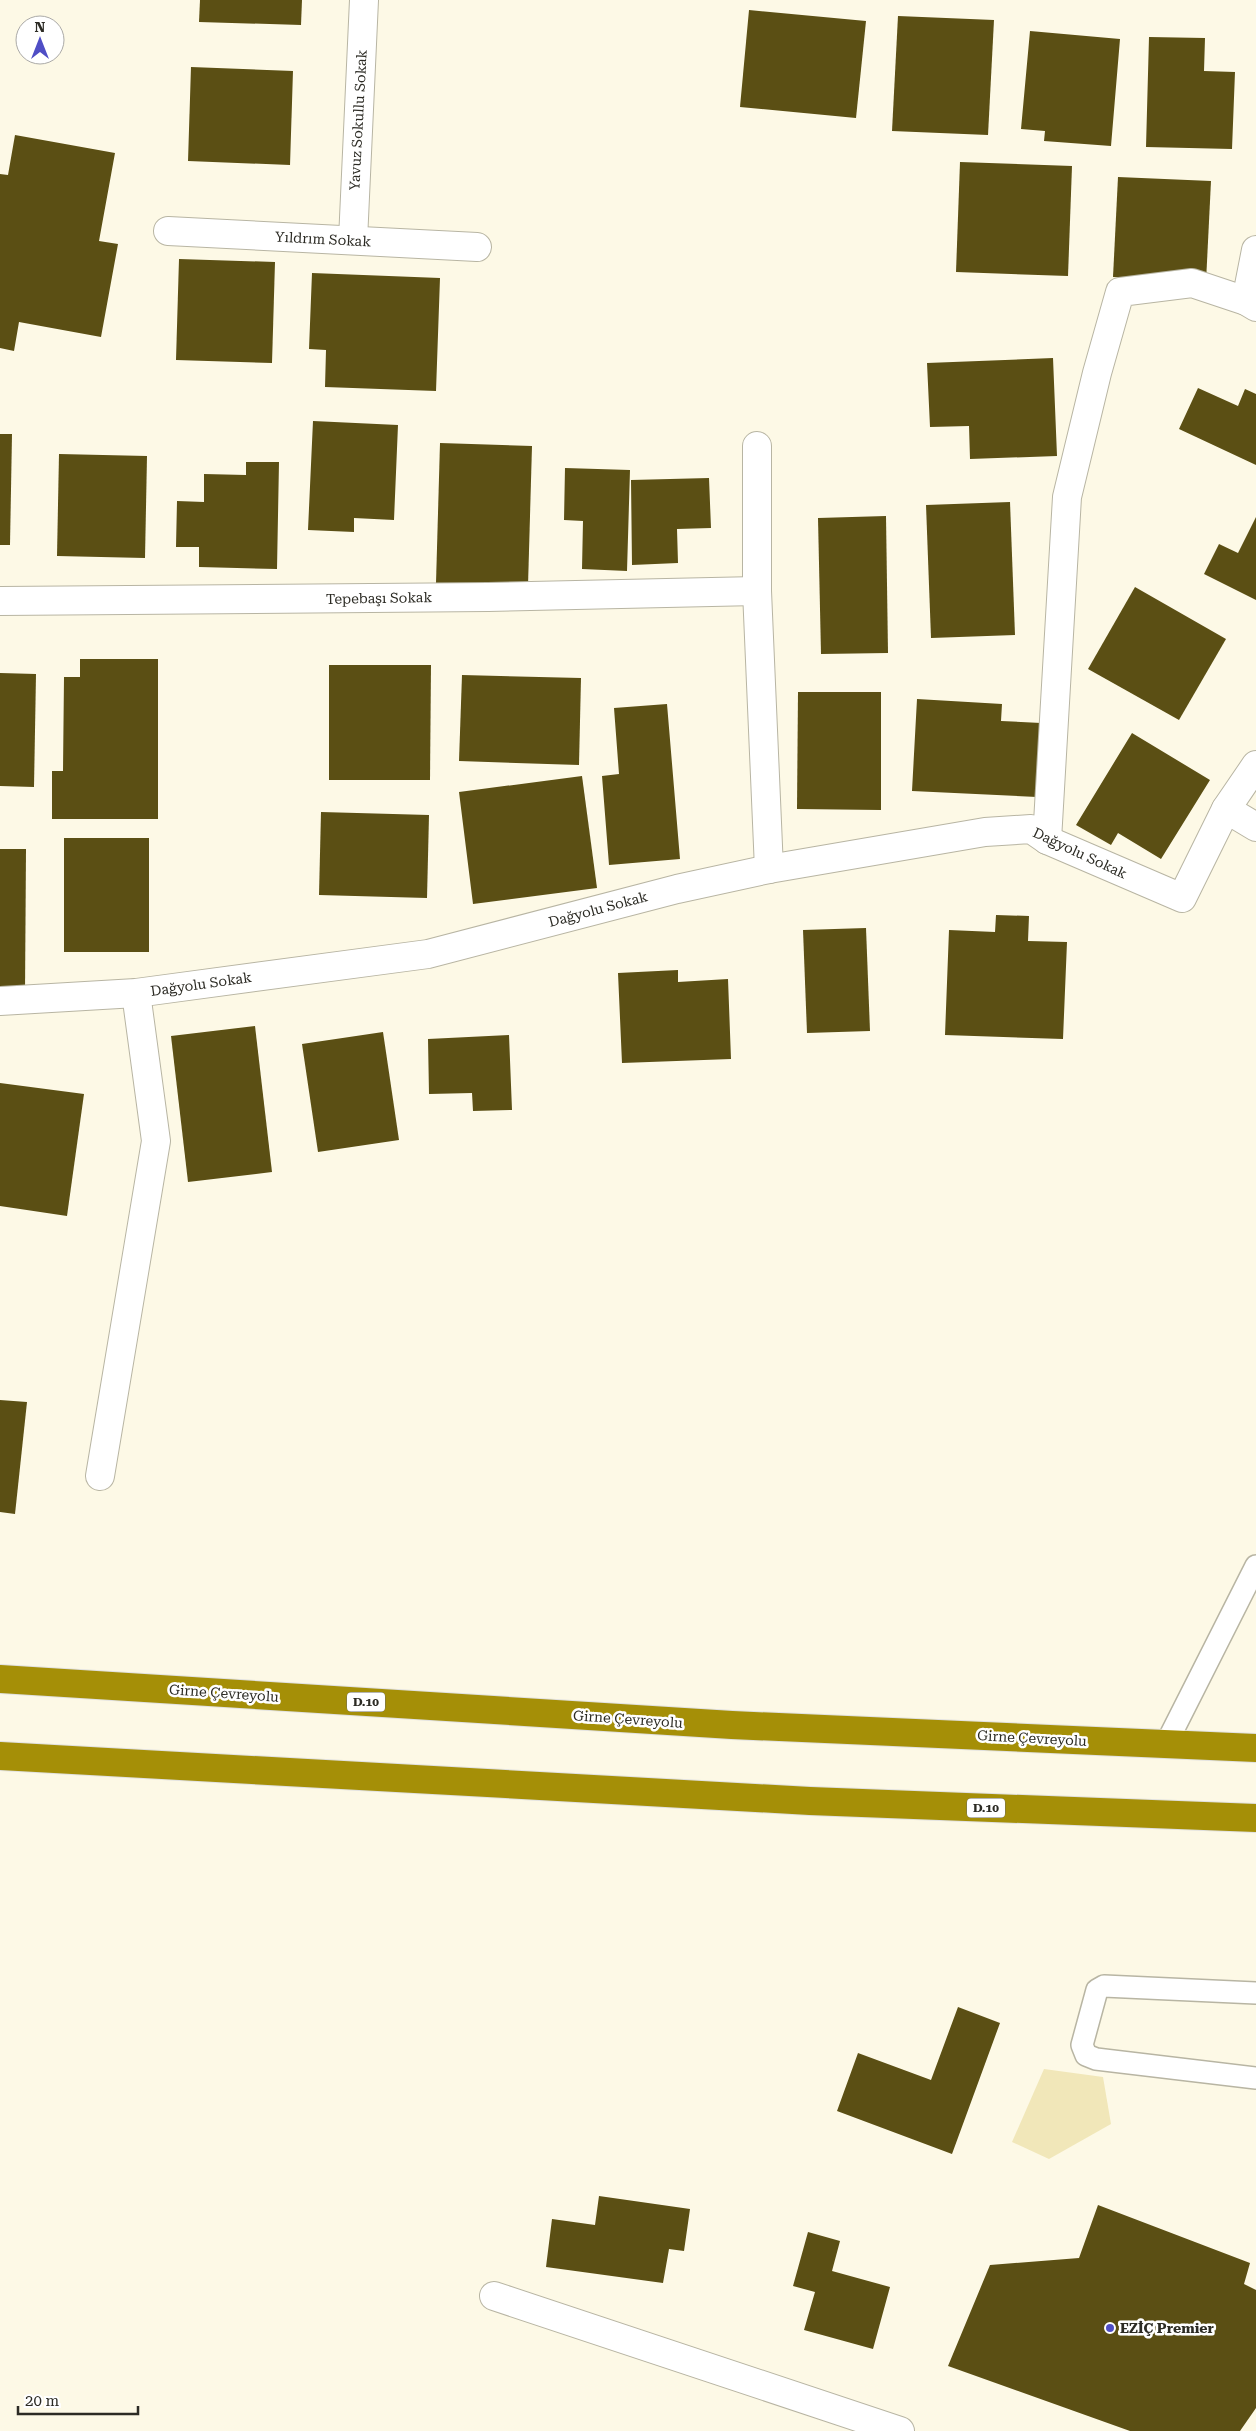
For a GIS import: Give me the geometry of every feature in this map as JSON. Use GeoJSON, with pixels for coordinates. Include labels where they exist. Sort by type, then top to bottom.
{"type":"FeatureCollection","features":[{"type":"Feature","properties":{"kind":"highway","name":"Girne Çevreyolu"},"geometry":{"type":"LineString","coordinates":[[0,1679],[732,1725],[1256,1748]]}},
{"type":"Feature","properties":{"kind":"highway","name":"D.10"},"geometry":{"type":"LineString","coordinates":[[0,1756],[800,1801],[1256,1818]]}},
{"type":"Feature","properties":{"kind":"street","name":"Yavuz Sokullu Sokak"},"geometry":{"type":"LineString","coordinates":[[353,240],[364,0]]}},
{"type":"Feature","properties":{"kind":"street","name":"Yıldrım Sokak"},"geometry":{"type":"LineString","coordinates":[[168,231],[477,247]]}},
{"type":"Feature","properties":{"kind":"street"},"geometry":{"type":"LineString","coordinates":[[1047,840],[1067,497],[1097,373],[1120,292],[1192,283],[1251,304],[1256,250]]}},
{"type":"Feature","properties":{"kind":"street"},"geometry":{"type":"LineString","coordinates":[[757,446],[757,591],[769,869]]}},
{"type":"Feature","properties":{"kind":"street","name":"Tepebaşı Sokak"},"geometry":{"type":"LineString","coordinates":[[0,601],[498,596],[757,591]]}},
{"type":"Feature","properties":{"kind":"street"},"geometry":{"type":"LineString","coordinates":[[1256,765],[1226,808],[1256,827]]}},
{"type":"Feature","properties":{"kind":"street","name":"Dağyolu Sokak"},"geometry":{"type":"LineString","coordinates":[[0,1001],[136,993],[428,954],[676,889],[769,869],[985,832],[1031,829],[1047,840],[1182,898],[1226,808]]}},
{"type":"Feature","properties":{"kind":"street"},"geometry":{"type":"LineString","coordinates":[[100,1476],[156,1142],[136,993]]}},
{"type":"Feature","properties":{"kind":"street"},"geometry":{"type":"LineString","coordinates":[[494,2296],[900,2431]]}},
{"type":"Feature","properties":{"kind":"lane"},"geometry":{"type":"LineString","coordinates":[[1166,1744],[1256,1566]]}},
{"type":"Feature","properties":{"kind":"lane"},"geometry":{"type":"LineString","coordinates":[[1256,1993],[1104,1986],[1097,1990],[1082,2045],[1086,2055],[1096,2059],[1256,2078]]}},
{"type":"Feature","properties":{"kind":"shaded area"},"geometry":{"type":"Polygon","coordinates":[[[1044,2069],[1103,2077],[1111,2124],[1049,2159],[1012,2142],[1044,2069]]]}},
{"type":"Feature","properties":{"kind":"building"},"geometry":{"type":"Polygon","coordinates":[[[200,0],[302,0],[301,25],[199,22],[200,0]]]}},
{"type":"Feature","properties":{"kind":"building"},"geometry":{"type":"Polygon","coordinates":[[[749,10],[866,21],[856,118],[740,107],[749,10]]]}},
{"type":"Feature","properties":{"kind":"building"},"geometry":{"type":"Polygon","coordinates":[[[898,16],[994,20],[988,135],[892,131],[898,16]]]}},
{"type":"Feature","properties":{"kind":"building"},"geometry":{"type":"Polygon","coordinates":[[[1030,31],[1120,39],[1111,146],[1044,141],[1045,131],[1021,129],[1030,31]]]}},
{"type":"Feature","properties":{"kind":"building"},"geometry":{"type":"Polygon","coordinates":[[[1149,37],[1205,38],[1204,71],[1235,72],[1232,149],[1146,147],[1149,37]]]}},
{"type":"Feature","properties":{"kind":"building"},"geometry":{"type":"Polygon","coordinates":[[[191,67],[293,71],[290,165],[188,161],[191,67]]]}},
{"type":"Feature","properties":{"kind":"building"},"geometry":{"type":"Polygon","coordinates":[[[15,135],[115,153],[99,241],[118,244],[101,337],[19,322],[14,351],[0,348],[0,174],[8,175],[15,135]]]}},
{"type":"Feature","properties":{"kind":"building"},"geometry":{"type":"Polygon","coordinates":[[[960,162],[1072,166],[1068,276],[956,272],[960,162]]]}},
{"type":"Feature","properties":{"kind":"building"},"geometry":{"type":"Polygon","coordinates":[[[1118,177],[1211,181],[1206,282],[1113,277],[1118,177]]]}},
{"type":"Feature","properties":{"kind":"building"},"geometry":{"type":"Polygon","coordinates":[[[179,259],[275,262],[272,363],[176,360],[179,259]]]}},
{"type":"Feature","properties":{"kind":"building"},"geometry":{"type":"Polygon","coordinates":[[[312,273],[440,278],[436,391],[325,387],[326,350],[309,349],[312,273]]]}},
{"type":"Feature","properties":{"kind":"building"},"geometry":{"type":"Polygon","coordinates":[[[1053,358],[1057,456],[970,459],[969,426],[930,427],[927,363],[1053,358]]]}},
{"type":"Feature","properties":{"kind":"building"},"geometry":{"type":"Polygon","coordinates":[[[1198,388],[1238,406],[1245,389],[1256,394],[1256,465],[1179,429],[1198,388]]]}},
{"type":"Feature","properties":{"kind":"building"},"geometry":{"type":"Polygon","coordinates":[[[313,421],[398,425],[394,520],[354,518],[354,532],[308,530],[313,421]]]}},
{"type":"Feature","properties":{"kind":"building"},"geometry":{"type":"Polygon","coordinates":[[[0,434],[12,434],[10,545],[0,545],[0,434]]]}},
{"type":"Feature","properties":{"kind":"building"},"geometry":{"type":"Polygon","coordinates":[[[440,443],[532,446],[528,586],[436,583],[440,443]]]}},
{"type":"Feature","properties":{"kind":"building"},"geometry":{"type":"Polygon","coordinates":[[[59,454],[147,456],[145,558],[57,556],[59,454]]]}},
{"type":"Feature","properties":{"kind":"building"},"geometry":{"type":"Polygon","coordinates":[[[246,462],[279,462],[277,569],[199,567],[199,547],[176,547],[177,501],[204,502],[204,474],[246,475],[246,462]]]}},
{"type":"Feature","properties":{"kind":"building"},"geometry":{"type":"Polygon","coordinates":[[[565,468],[630,470],[627,571],[582,569],[583,521],[564,520],[565,468]]]}},
{"type":"Feature","properties":{"kind":"building"},"geometry":{"type":"Polygon","coordinates":[[[709,478],[711,528],[677,529],[678,563],[632,565],[631,480],[709,478]]]}},
{"type":"Feature","properties":{"kind":"building"},"geometry":{"type":"Polygon","coordinates":[[[1010,502],[1015,635],[931,638],[926,505],[1010,502]]]}},
{"type":"Feature","properties":{"kind":"building"},"geometry":{"type":"Polygon","coordinates":[[[886,516],[888,653],[821,654],[818,518],[886,516]]]}},
{"type":"Feature","properties":{"kind":"building"},"geometry":{"type":"Polygon","coordinates":[[[1256,517],[1256,600],[1204,574],[1219,544],[1238,553],[1256,517]]]}},
{"type":"Feature","properties":{"kind":"building"},"geometry":{"type":"Polygon","coordinates":[[[1135,587],[1226,639],[1179,720],[1088,669],[1135,587]]]}},
{"type":"Feature","properties":{"kind":"building"},"geometry":{"type":"Polygon","coordinates":[[[80,659],[158,659],[158,819],[52,819],[52,771],[63,771],[64,677],[80,677],[80,659]]]}},
{"type":"Feature","properties":{"kind":"building"},"geometry":{"type":"Polygon","coordinates":[[[329,665],[431,665],[430,780],[329,780],[329,665]]]}},
{"type":"Feature","properties":{"kind":"building"},"geometry":{"type":"Polygon","coordinates":[[[0,673],[36,674],[34,787],[0,786],[0,673]]]}},
{"type":"Feature","properties":{"kind":"building"},"geometry":{"type":"Polygon","coordinates":[[[462,675],[581,678],[579,765],[459,761],[462,675]]]}},
{"type":"Feature","properties":{"kind":"building"},"geometry":{"type":"Polygon","coordinates":[[[798,692],[881,692],[881,810],[797,809],[798,692]]]}},
{"type":"Feature","properties":{"kind":"building"},"geometry":{"type":"Polygon","coordinates":[[[917,699],[1002,704],[1001,721],[1041,723],[1037,797],[912,791],[917,699]]]}},
{"type":"Feature","properties":{"kind":"building"},"geometry":{"type":"Polygon","coordinates":[[[667,704],[680,859],[609,865],[602,776],[619,774],[614,708],[667,704]]]}},
{"type":"Feature","properties":{"kind":"building"},"geometry":{"type":"Polygon","coordinates":[[[1132,733],[1210,780],[1161,859],[1118,833],[1111,845],[1076,825],[1132,733]]]}},
{"type":"Feature","properties":{"kind":"building"},"geometry":{"type":"Polygon","coordinates":[[[582,776],[597,888],[473,904],[459,792],[582,776]]]}},
{"type":"Feature","properties":{"kind":"building"},"geometry":{"type":"Polygon","coordinates":[[[321,812],[429,815],[427,898],[319,895],[321,812]]]}},
{"type":"Feature","properties":{"kind":"building"},"geometry":{"type":"Polygon","coordinates":[[[64,838],[149,838],[149,952],[64,952],[64,838]]]}},
{"type":"Feature","properties":{"kind":"building"},"geometry":{"type":"Polygon","coordinates":[[[0,849],[26,849],[25,992],[0,992],[0,849]]]}},
{"type":"Feature","properties":{"kind":"building"},"geometry":{"type":"Polygon","coordinates":[[[996,915],[1029,916],[1028,941],[1067,942],[1063,1039],[945,1035],[949,930],[995,932],[996,915]]]}},
{"type":"Feature","properties":{"kind":"building"},"geometry":{"type":"Polygon","coordinates":[[[866,928],[870,1031],[807,1033],[803,930],[866,928]]]}},
{"type":"Feature","properties":{"kind":"building"},"geometry":{"type":"Polygon","coordinates":[[[678,970],[678,982],[728,979],[731,1059],[622,1063],[618,973],[678,970]]]}},
{"type":"Feature","properties":{"kind":"building"},"geometry":{"type":"Polygon","coordinates":[[[255,1026],[272,1172],[188,1182],[171,1036],[255,1026]]]}},
{"type":"Feature","properties":{"kind":"building"},"geometry":{"type":"Polygon","coordinates":[[[383,1032],[399,1140],[318,1152],[302,1044],[383,1032]]]}},
{"type":"Feature","properties":{"kind":"building"},"geometry":{"type":"Polygon","coordinates":[[[509,1035],[512,1110],[473,1111],[472,1093],[429,1094],[428,1039],[509,1035]]]}},
{"type":"Feature","properties":{"kind":"building"},"geometry":{"type":"Polygon","coordinates":[[[0,1083],[84,1094],[67,1216],[0,1206],[0,1083]]]}},
{"type":"Feature","properties":{"kind":"building"},"geometry":{"type":"Polygon","coordinates":[[[0,1400],[27,1402],[15,1514],[0,1512],[0,1400]]]}},
{"type":"Feature","properties":{"kind":"building"},"geometry":{"type":"Polygon","coordinates":[[[958,2007],[1000,2023],[952,2154],[837,2111],[858,2053],[931,2080],[958,2007]]]}},
{"type":"Feature","properties":{"kind":"building"},"geometry":{"type":"Polygon","coordinates":[[[599,2196],[690,2209],[684,2251],[669,2249],[663,2283],[546,2267],[552,2219],[595,2225],[599,2196]]]}},
{"type":"Feature","properties":{"kind":"building","name":"EZİÇ Premier"},"geometry":{"type":"Polygon","coordinates":[[[1098,2205],[1250,2263],[1244,2284],[1256,2290],[1256,2408],[1240,2431],[1130,2431],[948,2366],[990,2265],[1079,2258],[1098,2205]]]}},
{"type":"Feature","properties":{"kind":"building"},"geometry":{"type":"Polygon","coordinates":[[[808,2232],[840,2241],[832,2271],[890,2287],[873,2349],[804,2330],[815,2292],[793,2286],[808,2232]]]}},
{"type":"Feature","properties":{"kind":"place","name":"EZİÇ Premier"},"geometry":{"type":"Point","coordinates":[1110,2328]}}]}
